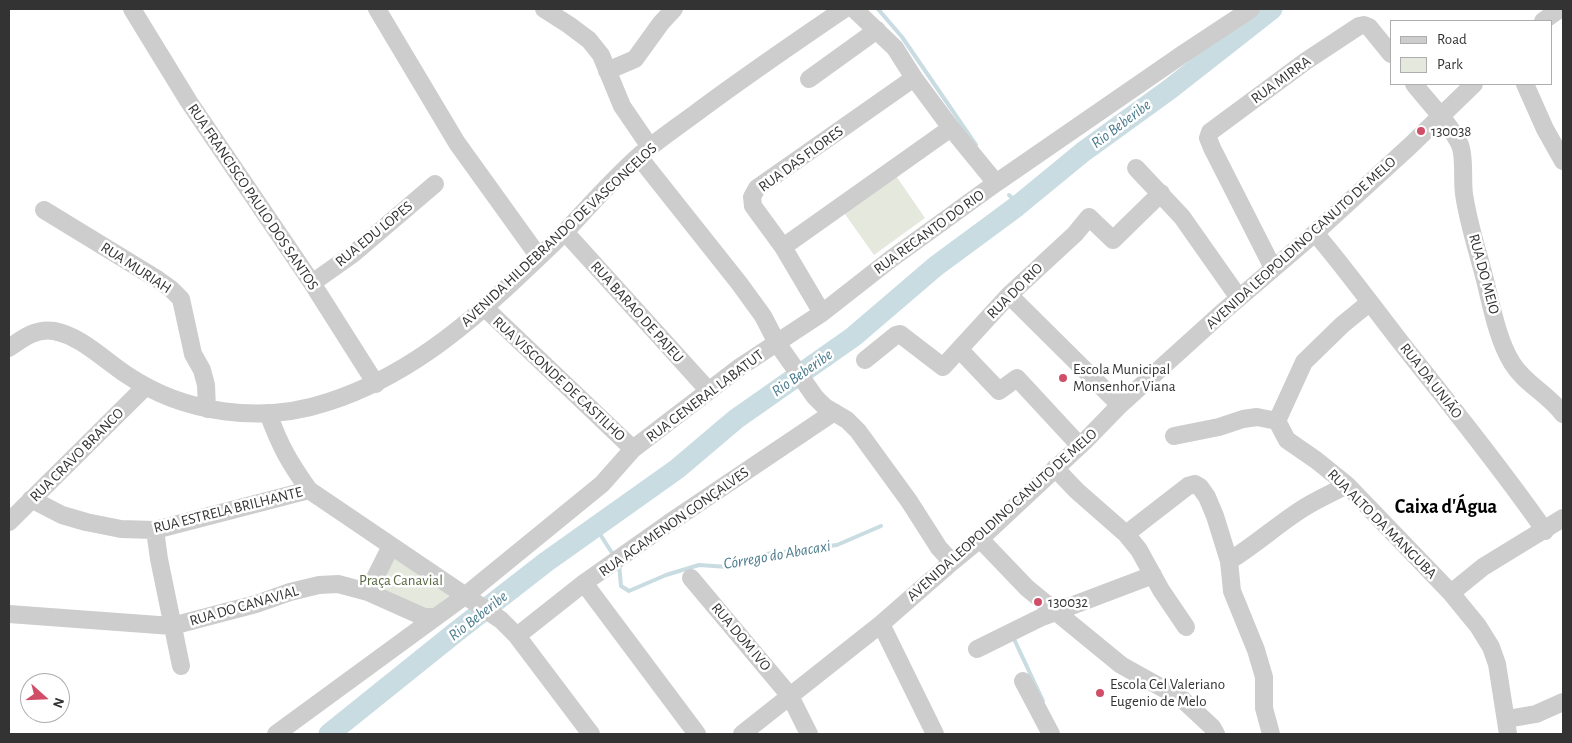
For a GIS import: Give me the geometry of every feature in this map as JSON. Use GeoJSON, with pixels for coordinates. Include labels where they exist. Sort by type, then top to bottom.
{"type":"FeatureCollection","features":[{"type":"Feature","properties":{"kind":"street","name":"RUA FRANCISCO PAULO DOS SANTOS"},"geometry":{"type":"LineString","coordinates":[[132,9],[189,102],[312,283],[376,384]]}},
{"type":"Feature","properties":{"kind":"street"},"geometry":{"type":"LineString","coordinates":[[377,9],[456,143],[539,257]]}},
{"type":"Feature","properties":{"kind":"street"},"geometry":{"type":"LineString","coordinates":[[544,9],[569,24],[589,40],[601,55],[644,152],[768,324],[777,342],[815,397],[853,425],[869,445],[940,548],[952,562]]}},
{"type":"Feature","properties":{"kind":"street"},"geometry":{"type":"LineString","coordinates":[[607,71],[634,59],[661,22],[674,9]]}},
{"type":"Feature","properties":{"kind":"street","name":"RUA RECANTO DO RIO"},"geometry":{"type":"LineString","coordinates":[[777,342],[822,313],[891,259],[996,183],[951,128],[914,78],[895,48],[854,9]]}},
{"type":"Feature","properties":{"kind":"street"},"geometry":{"type":"LineString","coordinates":[[996,183],[1182,54],[1251,9]]}},
{"type":"Feature","properties":{"kind":"street"},"geometry":{"type":"LineString","coordinates":[[1544,20],[1560,9]]}},
{"type":"Feature","properties":{"kind":"street","name":"AVENIDA HILDEBRANDO DE VASCONCELOS"},"geometry":{"type":"LineString","coordinates":[[9,348],[25,336],[41,331],[54,331],[84,344],[145,387],[190,405],[247,414],[300,409],[326,403],[376,384],[440,344],[484,308],[565,232],[644,152],[835,11]]}},
{"type":"Feature","properties":{"kind":"street","name":"RUA MIRRA"},"geometry":{"type":"LineString","coordinates":[[1272,268],[1212,148],[1208,134],[1212,129],[1359,26],[1369,27],[1390,53]]}},
{"type":"Feature","properties":{"kind":"street"},"geometry":{"type":"LineString","coordinates":[[809,79],[877,30]]}},
{"type":"Feature","properties":{"kind":"street","name":"RUA DAS FLORES"},"geometry":{"type":"LineString","coordinates":[[822,313],[782,247],[753,206],[752,197],[754,192],[914,78]]}},
{"type":"Feature","properties":{"kind":"street","name":"RUA DO MEIO"},"geometry":{"type":"LineString","coordinates":[[1415,85],[1452,132],[1461,147],[1467,212],[1492,309],[1511,362],[1521,376],[1546,396],[1563,414]]}},
{"type":"Feature","properties":{"kind":"street","name":"AVENIDA LEOPOLDINO CANUTO DE MELO"},"geometry":{"type":"LineString","coordinates":[[742,734],[881,624],[980,539],[1080,446],[1120,405],[1272,268],[1315,233],[1473,85]]}},
{"type":"Feature","properties":{"kind":"street"},"geometry":{"type":"LineString","coordinates":[[1525,85],[1545,129],[1563,160]]}},
{"type":"Feature","properties":{"kind":"street"},"geometry":{"type":"LineString","coordinates":[[782,247],[951,128]]}},
{"type":"Feature","properties":{"kind":"street"},"geometry":{"type":"LineString","coordinates":[[1136,168],[1182,216],[1239,298]]}},
{"type":"Feature","properties":{"kind":"street","name":"RUA EDU LOPES"},"geometry":{"type":"LineString","coordinates":[[312,283],[353,254],[435,184]]}},
{"type":"Feature","properties":{"kind":"street","name":"RUA DO RIO"},"geometry":{"type":"LineString","coordinates":[[865,360],[896,335],[900,334],[944,368],[1009,295],[1075,234],[1089,217],[1113,240],[1161,193]]}},
{"type":"Feature","properties":{"kind":"street","name":"RUA MURIAH"},"geometry":{"type":"LineString","coordinates":[[44,210],[157,279],[181,299],[193,354],[202,370],[206,385],[207,409]]}},
{"type":"Feature","properties":{"kind":"street","name":"RUA BARAO DE PAJEU"},"geometry":{"type":"LineString","coordinates":[[565,232],[709,391]]}},
{"type":"Feature","properties":{"kind":"street","name":"RUA DA UNIÃO"},"geometry":{"type":"LineString","coordinates":[[1315,233],[1501,470],[1545,531]]}},
{"type":"Feature","properties":{"kind":"street"},"geometry":{"type":"LineString","coordinates":[[1009,295],[1120,405]]}},
{"type":"Feature","properties":{"kind":"street"},"geometry":{"type":"LineString","coordinates":[[1174,436],[1219,427],[1242,419],[1257,417],[1277,421],[1304,362],[1369,303]]}},
{"type":"Feature","properties":{"kind":"street","name":"RUA VISCONDE DE CASTILHO"},"geometry":{"type":"LineString","coordinates":[[484,308],[633,450]]}},
{"type":"Feature","properties":{"kind":"street","name":"RUA GENERAL LABATUT"},"geometry":{"type":"LineString","coordinates":[[466,595],[602,484],[633,450],[740,367],[777,342]]}},
{"type":"Feature","properties":{"kind":"street"},"geometry":{"type":"LineString","coordinates":[[960,350],[1000,391],[1016,378],[1080,446]]}},
{"type":"Feature","properties":{"kind":"street","name":"RUA CRAVO BRANCO"},"geometry":{"type":"LineString","coordinates":[[9,522],[145,387]]}},
{"type":"Feature","properties":{"kind":"street","name":"RUA AGAMENON GONÇALVES"},"geometry":{"type":"LineString","coordinates":[[517,636],[584,583],[834,412]]}},
{"type":"Feature","properties":{"kind":"street"},"geometry":{"type":"LineString","coordinates":[[268,413],[289,462],[310,490],[501,620],[517,636],[592,734]]}},
{"type":"Feature","properties":{"kind":"street","name":"RUA ALTO DA MANGUBA"},"geometry":{"type":"LineString","coordinates":[[1277,421],[1287,440],[1347,485],[1451,593],[1478,626],[1491,647],[1497,664],[1507,727]]}},
{"type":"Feature","properties":{"kind":"street"},"geometry":{"type":"LineString","coordinates":[[1055,468],[1076,491],[1126,534],[1139,550],[1161,590],[1186,627]]}},
{"type":"Feature","properties":{"kind":"street"},"geometry":{"type":"LineString","coordinates":[[1126,534],[1188,486],[1195,484],[1204,492],[1215,516],[1229,561],[1232,591],[1256,650],[1264,678],[1264,708],[1271,734]]}},
{"type":"Feature","properties":{"kind":"street"},"geometry":{"type":"LineString","coordinates":[[1229,561],[1257,544],[1284,520],[1304,507],[1347,485]]}},
{"type":"Feature","properties":{"kind":"street","name":"RUA ESTRELA BRILHANTE"},"geometry":{"type":"LineString","coordinates":[[31,499],[62,515],[86,522],[121,529],[155,530],[310,490]]}},
{"type":"Feature","properties":{"kind":"street"},"geometry":{"type":"LineString","coordinates":[[1451,593],[1483,567],[1545,531],[1563,518]]}},
{"type":"Feature","properties":{"kind":"street"},"geometry":{"type":"LineString","coordinates":[[155,530],[159,559],[181,666]]}},
{"type":"Feature","properties":{"kind":"street"},"geometry":{"type":"LineString","coordinates":[[980,539],[1021,582],[1121,665],[1182,700],[1212,726],[1216,734]]}},
{"type":"Feature","properties":{"kind":"street"},"geometry":{"type":"LineString","coordinates":[[368,592],[390,546]]}},
{"type":"Feature","properties":{"kind":"street"},"geometry":{"type":"LineString","coordinates":[[977,649],[1034,620],[1153,576]]}},
{"type":"Feature","properties":{"kind":"street","name":"RUA DOM IVO"},"geometry":{"type":"LineString","coordinates":[[692,578],[790,696],[809,734]]}},
{"type":"Feature","properties":{"kind":"street"},"geometry":{"type":"LineString","coordinates":[[584,583],[697,734]]}},
{"type":"Feature","properties":{"kind":"street","name":"RUA DO CANAVIAL"},"geometry":{"type":"LineString","coordinates":[[9,614],[172,626],[319,585],[338,584],[368,592],[424,618],[436,617]]}},
{"type":"Feature","properties":{"kind":"street"},"geometry":{"type":"LineString","coordinates":[[276,734],[466,595]]}},
{"type":"Feature","properties":{"kind":"street"},"geometry":{"type":"LineString","coordinates":[[881,624],[935,734]]}},
{"type":"Feature","properties":{"kind":"street"},"geometry":{"type":"LineString","coordinates":[[1022,680],[1051,734]]}},
{"type":"Feature","properties":{"kind":"street"},"geometry":{"type":"LineString","coordinates":[[1507,727],[1563,702]]}},
{"type":"Feature","properties":{"kind":"green space"},"geometry":{"type":"Polygon","coordinates":[[[894,173],[925,218],[874,255],[842,210],[894,173]]]}},
{"type":"Feature","properties":{"kind":"green space","name":"Praça Canavial"},"geometry":{"type":"Polygon","coordinates":[[[394,556],[450,595],[430,611],[378,589],[394,556]]]}},
{"type":"Feature","properties":{"kind":"waterway"},"geometry":{"type":"LineString","coordinates":[[878,9],[902,37],[976,145]]}},
{"type":"Feature","properties":{"kind":"waterway","name":"Rio Beberibe"},"geometry":{"type":"LineString","coordinates":[[329,734],[546,562],[677,469],[736,419],[853,337],[936,266],[1016,207],[1083,152],[1170,89],[1272,9]]}},
{"type":"Feature","properties":{"kind":"waterway"},"geometry":{"type":"LineString","coordinates":[[1009,195],[1019,204]]}},
{"type":"Feature","properties":{"kind":"waterway","name":"Córrego do Abacaxi"},"geometry":{"type":"LineString","coordinates":[[619,564],[621,586],[629,591],[666,575],[699,565],[728,567],[766,554],[837,545],[881,526]]}},
{"type":"Feature","properties":{"kind":"waterway","name":"Córrego do Abacaxi"},"geometry":{"type":"LineString","coordinates":[[596,528],[614,556]]}},
{"type":"Feature","properties":{"kind":"waterway","name":"Córrego do Abacaxi"},"geometry":{"type":"LineString","coordinates":[[1014,639],[1043,701]]}},
{"type":"Feature","properties":{"kind":"place","name":"130038"},"geometry":{"type":"Point","coordinates":[1421,131]}},
{"type":"Feature","properties":{"kind":"place","name":"Escola Municipal Monsenhor Viana"},"geometry":{"type":"Point","coordinates":[1063,378]}},
{"type":"Feature","properties":{"kind":"place","name":"130032"},"geometry":{"type":"Point","coordinates":[1038,602]}},
{"type":"Feature","properties":{"kind":"place","name":"Escola Cel Valeriano Eugenio de Melo"},"geometry":{"type":"Point","coordinates":[1100,693]}},
{"type":"Feature","properties":{"kind":"district","name":"Caixa d'Água"},"geometry":{"type":"Point","coordinates":[1446,507]}}]}
